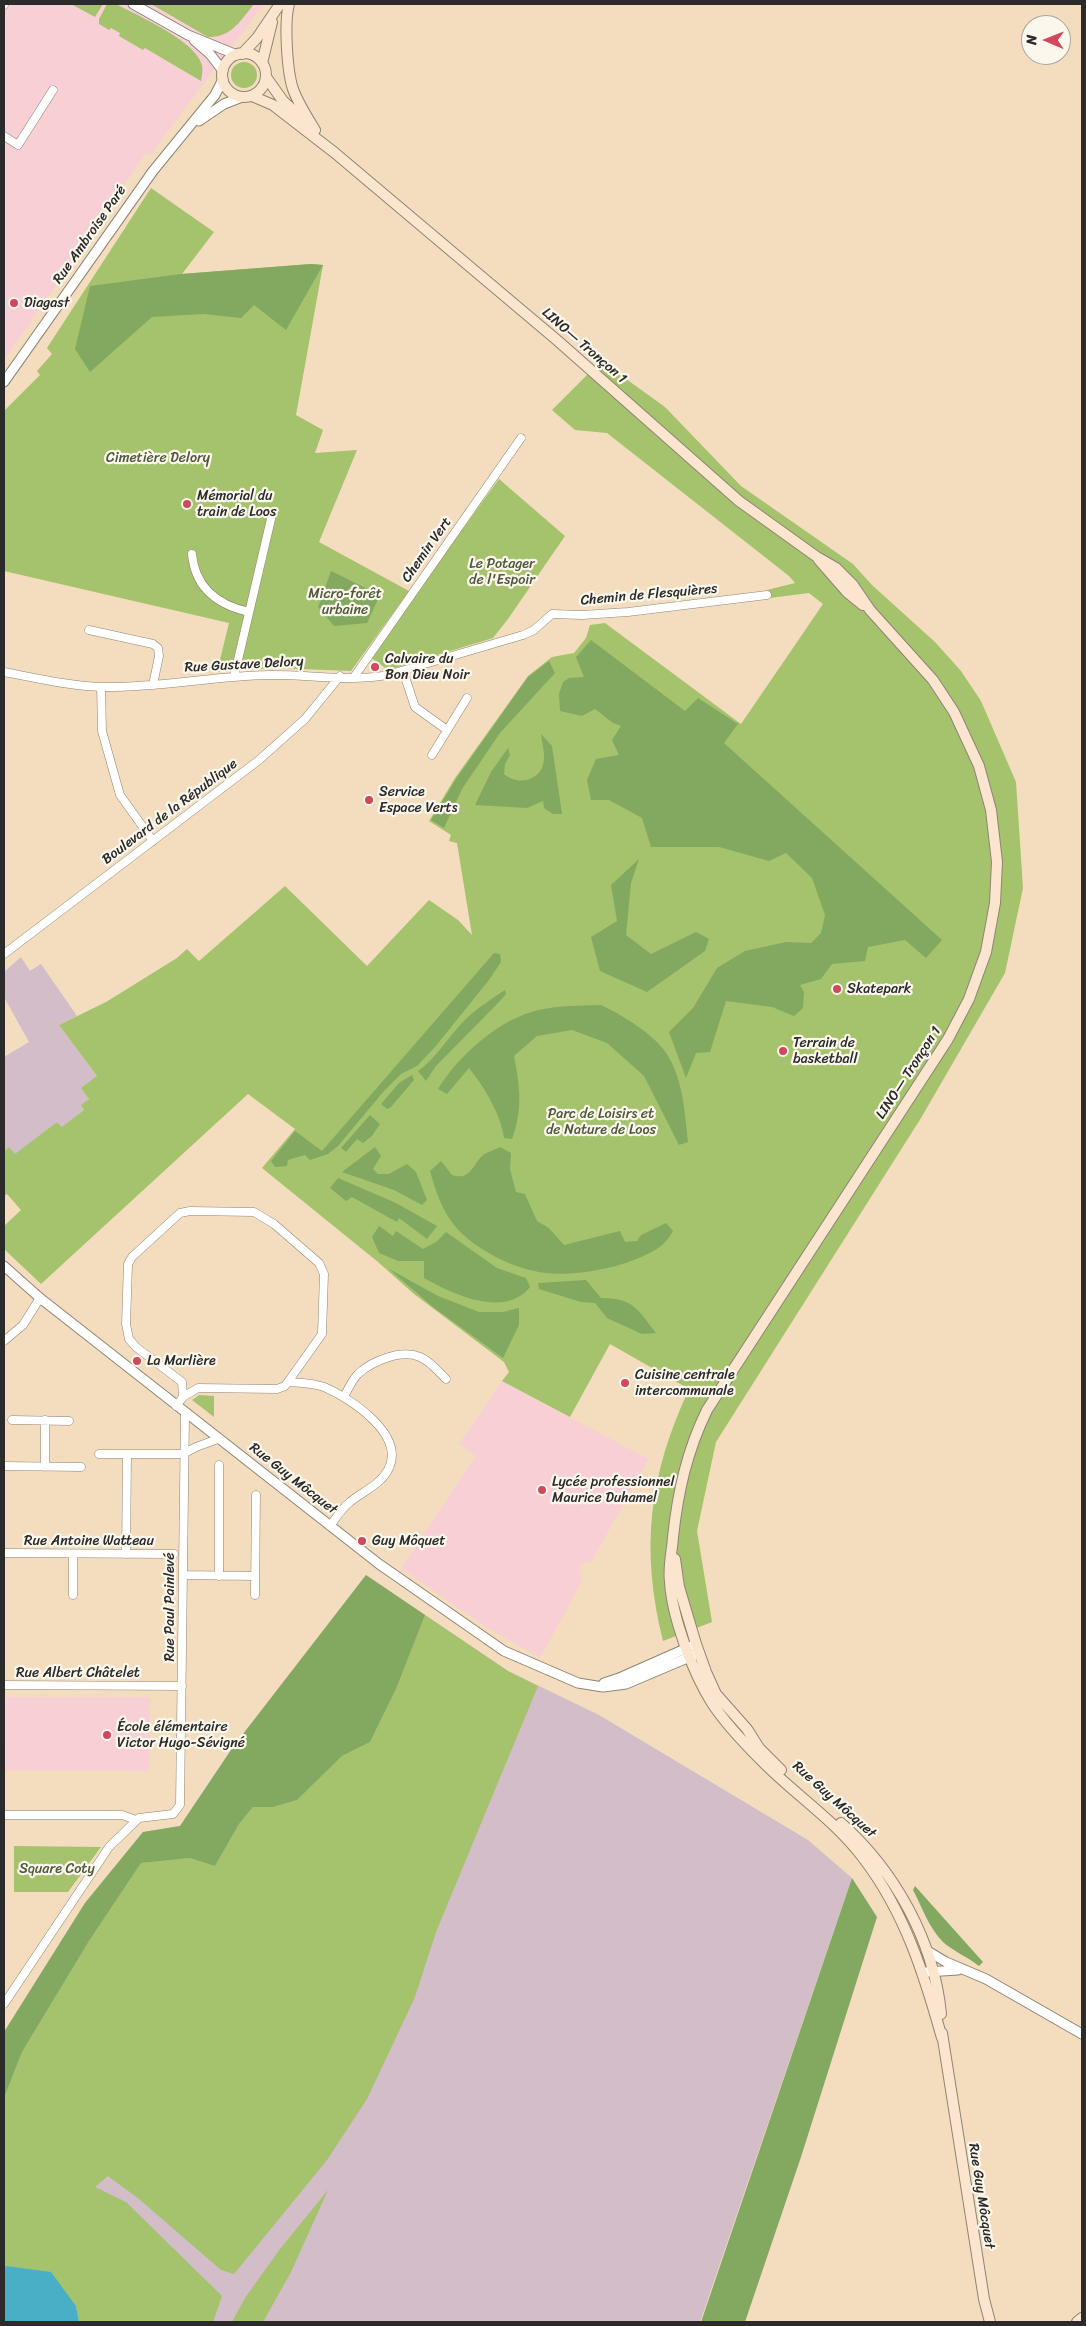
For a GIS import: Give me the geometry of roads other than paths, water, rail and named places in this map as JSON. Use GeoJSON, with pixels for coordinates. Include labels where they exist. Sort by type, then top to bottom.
{"type":"FeatureCollection","features":[{"type":"Feature","properties":{"kind":"main road"},"geometry":{"type":"LineString","coordinates":[[289,4],[286,30],[291,81],[315,130]]}},
{"type":"Feature","properties":{"kind":"main road"},"geometry":{"type":"LineString","coordinates":[[278,7],[265,44],[262,62],[266,77],[291,109],[315,130],[335,153]]}},
{"type":"Feature","properties":{"kind":"main road"},"geometry":{"type":"LineString","coordinates":[[278,7],[257,38],[240,54],[228,61],[223,75],[230,92],[273,105],[335,153]]}},
{"type":"Feature","properties":{"kind":"main road"},"geometry":{"type":"LineString","coordinates":[[240,54],[254,56],[262,62]]}},
{"type":"Feature","properties":{"kind":"main road"},"geometry":{"type":"LineString","coordinates":[[247,96],[262,88],[266,77]]}},
{"type":"Feature","properties":{"kind":"main road","name":"LINO— Tronçon 1"},"geometry":{"type":"LineString","coordinates":[[335,153],[558,341],[739,501],[817,557],[839,570],[853,585],[870,610],[937,685],[954,712],[975,756],[988,799],[995,840],[997,882],[990,934],[974,987],[953,1031],[707,1410],[694,1440],[676,1504],[673,1538],[676,1574],[693,1650]]}},
{"type":"Feature","properties":{"kind":"main road","name":"Rue Guy Môcquet"},"geometry":{"type":"LineString","coordinates":[[693,1650],[718,1698],[747,1729],[763,1752],[797,1786],[845,1826],[880,1863],[906,1903],[926,1950],[927,1971]]}},
{"type":"Feature","properties":{"kind":"main road","name":"Rue Guy Môcquet"},"geometry":{"type":"LineString","coordinates":[[693,1650],[706,1692],[720,1713],[761,1761],[831,1821],[869,1866],[897,1910],[927,1971],[940,2005],[942,2038],[984,2299],[990,2322]]}},
{"type":"Feature","properties":{"kind":"main road","name":"Rue Guy Môcquet"},"geometry":{"type":"LineString","coordinates":[[984,2299],[984,2322]]}},
{"type":"Feature","properties":{"kind":"main road"},"geometry":{"type":"LineString","coordinates":[[1077,2322],[1082,2318]]}},
{"type":"Feature","properties":{"kind":"street"},"geometry":{"type":"LineString","coordinates":[[133,4],[188,35],[240,54]]}},
{"type":"Feature","properties":{"kind":"street"},"geometry":{"type":"LineString","coordinates":[[188,35],[205,50],[223,75]]}},
{"type":"Feature","properties":{"kind":"street","name":"Rue Ambroise Paré"},"geometry":{"type":"LineString","coordinates":[[4,382],[153,171],[215,95],[223,75]]}},
{"type":"Feature","properties":{"kind":"street"},"geometry":{"type":"LineString","coordinates":[[4,136],[18,145],[54,90]]}},
{"type":"Feature","properties":{"kind":"street","name":"Rue Ambroise Paré"},"geometry":{"type":"LineString","coordinates":[[185,132],[224,104],[247,96]]}},
{"type":"Feature","properties":{"kind":"street","name":"Chemin Vert"},"geometry":{"type":"LineString","coordinates":[[354,677],[521,438]]}},
{"type":"Feature","properties":{"kind":"street"},"geometry":{"type":"LineString","coordinates":[[234,677],[271,519]]}},
{"type":"Feature","properties":{"kind":"street"},"geometry":{"type":"LineString","coordinates":[[192,554],[195,572],[206,590],[227,605],[249,612]]}},
{"type":"Feature","properties":{"kind":"street","name":"Chemin de Flesquières"},"geometry":{"type":"LineString","coordinates":[[366,678],[403,671],[523,635],[534,630],[549,616],[556,613],[582,615],[622,613],[767,595]]}},
{"type":"Feature","properties":{"kind":"street"},"geometry":{"type":"LineString","coordinates":[[89,630],[153,644],[158,648],[159,656],[153,685]]}},
{"type":"Feature","properties":{"kind":"street"},"geometry":{"type":"LineString","coordinates":[[403,671],[415,707],[447,730]]}},
{"type":"Feature","properties":{"kind":"street","name":"Rue Gustave Delory"},"geometry":{"type":"LineString","coordinates":[[4,672],[101,687],[153,685],[270,675],[366,678]]}},
{"type":"Feature","properties":{"kind":"street","name":"Boulevard de la République"},"geometry":{"type":"LineString","coordinates":[[4,954],[153,841],[288,735],[315,709],[340,676]]}},
{"type":"Feature","properties":{"kind":"street"},"geometry":{"type":"LineString","coordinates":[[101,687],[102,731],[120,795],[153,841]]}},
{"type":"Feature","properties":{"kind":"street"},"geometry":{"type":"LineString","coordinates":[[432,755],[467,698]]}},
{"type":"Feature","properties":{"kind":"street"},"geometry":{"type":"LineString","coordinates":[[176,1406],[183,1397],[198,1388],[276,1389],[290,1382],[322,1334],[324,1274],[319,1263],[274,1224],[254,1212],[190,1211],[175,1217],[132,1257],[126,1273],[126,1324],[130,1338],[136,1347],[182,1382],[183,1397]]}},
{"type":"Feature","properties":{"kind":"street","name":"Rue Guy Môcquet"},"geometry":{"type":"LineString","coordinates":[[4,1266],[40,1298],[379,1564],[497,1646],[533,1664],[584,1685],[603,1687],[621,1685],[693,1650]]}},
{"type":"Feature","properties":{"kind":"street"},"geometry":{"type":"LineString","coordinates":[[4,1341],[23,1325],[40,1298]]}},
{"type":"Feature","properties":{"kind":"street"},"geometry":{"type":"LineString","coordinates":[[344,1397],[358,1374],[371,1365],[401,1355],[414,1355],[424,1359],[446,1379]]}},
{"type":"Feature","properties":{"kind":"street"},"geometry":{"type":"LineString","coordinates":[[290,1382],[314,1384],[344,1397],[372,1418],[388,1442],[391,1458],[384,1476],[348,1504],[330,1526]]}},
{"type":"Feature","properties":{"kind":"street","name":"Rue Paul Painlevé"},"geometry":{"type":"LineString","coordinates":[[136,1820],[145,1816],[173,1814],[178,1809],[181,1800],[183,1454],[185,1413]]}},
{"type":"Feature","properties":{"kind":"street"},"geometry":{"type":"LineString","coordinates":[[12,1420],[69,1421]]}},
{"type":"Feature","properties":{"kind":"street"},"geometry":{"type":"LineString","coordinates":[[44,1467],[45,1420]]}},
{"type":"Feature","properties":{"kind":"street"},"geometry":{"type":"LineString","coordinates":[[99,1454],[183,1454],[218,1439]]}},
{"type":"Feature","properties":{"kind":"street"},"geometry":{"type":"LineString","coordinates":[[126,1554],[128,1454]]}},
{"type":"Feature","properties":{"kind":"street"},"geometry":{"type":"LineString","coordinates":[[219,1465],[219,1576]]}},
{"type":"Feature","properties":{"kind":"street"},"geometry":{"type":"LineString","coordinates":[[4,1466],[81,1467]]}},
{"type":"Feature","properties":{"kind":"street"},"geometry":{"type":"LineString","coordinates":[[255,1595],[256,1495]]}},
{"type":"Feature","properties":{"kind":"street","name":"Rue Antoine Watteau"},"geometry":{"type":"LineString","coordinates":[[4,1553],[174,1554]]}},
{"type":"Feature","properties":{"kind":"street"},"geometry":{"type":"LineString","coordinates":[[73,1554],[73,1596]]}},
{"type":"Feature","properties":{"kind":"street"},"geometry":{"type":"LineString","coordinates":[[183,1576],[255,1576]]}},
{"type":"Feature","properties":{"kind":"street","name":"Rue Albert Châtelet"},"geometry":{"type":"LineString","coordinates":[[4,1685],[182,1686]]}},
{"type":"Feature","properties":{"kind":"street"},"geometry":{"type":"LineString","coordinates":[[4,1815],[119,1815],[130,1816],[136,1820],[100,1859],[4,2004]]}},
{"type":"Feature","properties":{"kind":"street"},"geometry":{"type":"LineString","coordinates":[[926,1950],[966,1971],[986,1979],[1082,2034]]}},
{"type":"Feature","properties":{"kind":"street"},"geometry":{"type":"LineString","coordinates":[[927,1971],[966,1971]]}},
{"type":"Feature","properties":{"kind":"water"},"geometry":{"type":"Polygon","coordinates":[[[6,2266],[51,2272],[76,2306],[79,2322],[4,2322],[4,2269],[6,2266]]]}},
{"type":"Feature","properties":{"kind":"place","name":"Diagast"},"geometry":{"type":"Point","coordinates":[14,303]}},
{"type":"Feature","properties":{"kind":"place","name":"Mémorial du train de Loos"},"geometry":{"type":"Point","coordinates":[187,504]}},
{"type":"Feature","properties":{"kind":"place","name":"Calvaire du Bon Dieu Noir"},"geometry":{"type":"Point","coordinates":[375,667]}},
{"type":"Feature","properties":{"kind":"place","name":"Service Espace Verts"},"geometry":{"type":"Point","coordinates":[369,800]}},
{"type":"Feature","properties":{"kind":"place","name":"Skatepark"},"geometry":{"type":"Point","coordinates":[837,989]}},
{"type":"Feature","properties":{"kind":"place","name":"Terrain de basketball"},"geometry":{"type":"Point","coordinates":[783,1051]}},
{"type":"Feature","properties":{"kind":"place","name":"La Marlière"},"geometry":{"type":"Point","coordinates":[137,1361]}},
{"type":"Feature","properties":{"kind":"place","name":"Cuisine centrale intercommunale"},"geometry":{"type":"Point","coordinates":[625,1383]}},
{"type":"Feature","properties":{"kind":"place","name":"Lycée professionnel Maurice Duhamel"},"geometry":{"type":"Point","coordinates":[542,1490]}},
{"type":"Feature","properties":{"kind":"place","name":"Guy Môquet"},"geometry":{"type":"Point","coordinates":[362,1541]}},
{"type":"Feature","properties":{"kind":"place","name":"École élémentaire Victor Hugo-Sévigné"},"geometry":{"type":"Point","coordinates":[107,1735]}},
{"type":"Feature","properties":{"kind":"park label","name":"Cimetière Delory"},"geometry":{"type":"Point","coordinates":[158,458]}},
{"type":"Feature","properties":{"kind":"park label","name":"Le Potager de l'Espoir"},"geometry":{"type":"Point","coordinates":[502,572]}},
{"type":"Feature","properties":{"kind":"park label","name":"Micro-forêt urbaine"},"geometry":{"type":"Point","coordinates":[345,602]}},
{"type":"Feature","properties":{"kind":"park label","name":"Parc de Loisirs et de Nature de Loos"},"geometry":{"type":"Point","coordinates":[601,1122]}},
{"type":"Feature","properties":{"kind":"park label","name":"Square Coty"},"geometry":{"type":"Point","coordinates":[57,1869]}}]}
